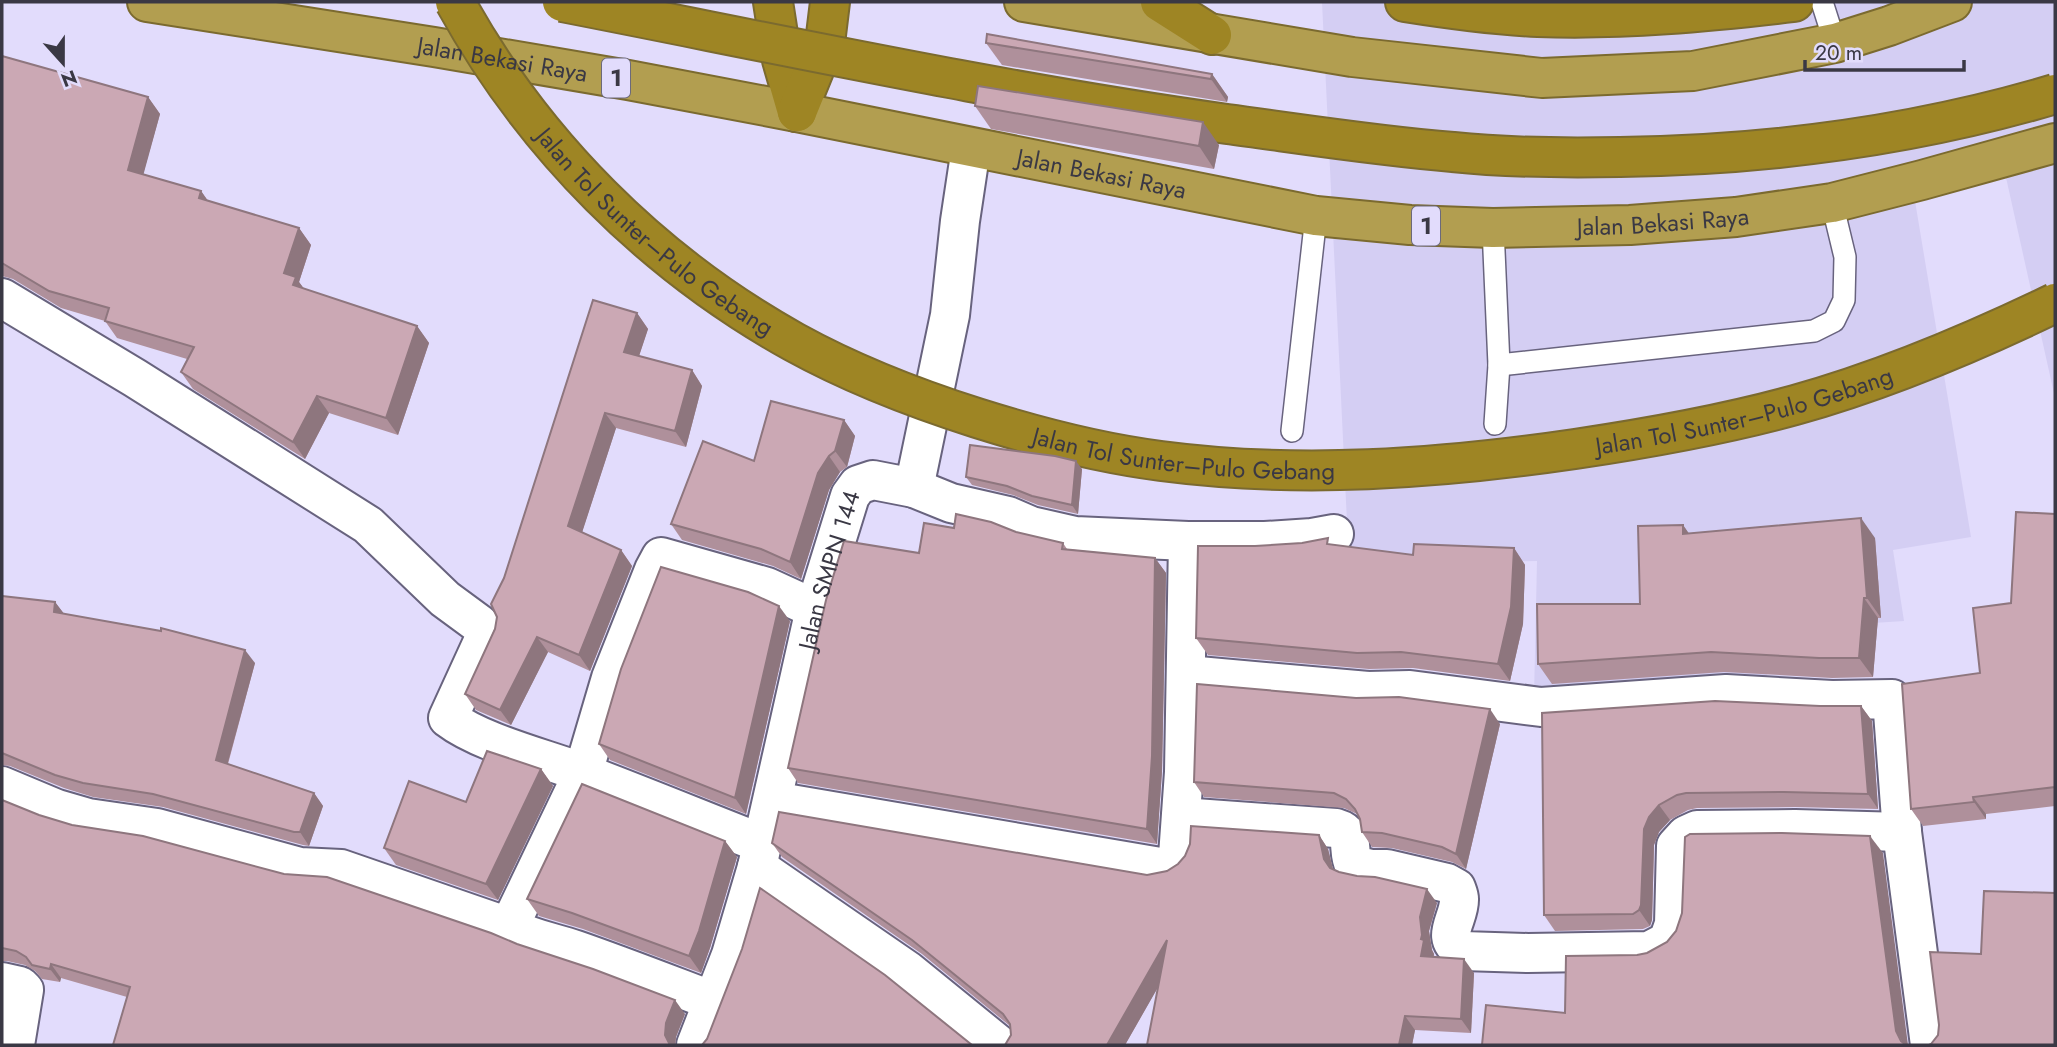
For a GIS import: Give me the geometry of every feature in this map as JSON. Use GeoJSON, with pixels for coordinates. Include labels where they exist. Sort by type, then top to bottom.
{"type":"FeatureCollection","features":[{"type":"Feature","properties":{"kind":"highway","name":"Jalan Bekasi Raya"},"geometry":{"type":"LineString","coordinates":[[147,2],[434,47],[797,112],[1316,216],[1410,225],[1493,228],[1657,223],[1736,217],[1832,203],[2055,143]]}},
{"type":"Feature","properties":{"kind":"highway"},"geometry":{"type":"LineString","coordinates":[[434,47],[442,2]]}},
{"type":"Feature","properties":{"kind":"highway","name":"Jalan Tol Sunter–Pulo Gebang"},"geometry":{"type":"LineString","coordinates":[[455,2],[494,68],[584,180],[657,248],[736,306],[796,343],[888,386],[1006,427],[1113,453],[1207,466],[1303,470],[1382,468],[1492,460],[1646,438],[1800,404],[1913,365],[2055,303]]}},
{"type":"Feature","properties":{"kind":"highway"},"geometry":{"type":"LineString","coordinates":[[562,2],[1074,101],[1320,137],[1456,153],[1589,158],[1790,148],[1899,132],[2007,109],[2055,94]]}},
{"type":"Feature","properties":{"kind":"highway"},"geometry":{"type":"LineString","coordinates":[[773,2],[782,60],[797,112]]}},
{"type":"Feature","properties":{"kind":"highway"},"geometry":{"type":"LineString","coordinates":[[797,112],[825,43],[830,2]]}},
{"type":"Feature","properties":{"kind":"highway"},"geometry":{"type":"LineString","coordinates":[[1024,2],[1352,57],[1542,78],[1693,71],[1835,43],[1952,2]]}},
{"type":"Feature","properties":{"kind":"highway"},"geometry":{"type":"LineString","coordinates":[[1160,2],[1212,35]]}},
{"type":"Feature","properties":{"kind":"highway"},"geometry":{"type":"LineString","coordinates":[[1405,2],[1536,17],[1702,12],[1794,2]]}},
{"type":"Feature","properties":{"kind":"street"},"geometry":{"type":"LineString","coordinates":[[971,148],[950,315],[914,488],[951,503],[1075,536],[1265,541],[1334,534]]}},
{"type":"Feature","properties":{"kind":"street"},"geometry":{"type":"LineString","coordinates":[[2,298],[158,392],[368,525],[445,599],[479,624],[485,635],[448,718],[475,734],[583,773],[760,856],[999,1045]]}},
{"type":"Feature","properties":{"kind":"street","name":"Jalan SMPN 144"},"geometry":{"type":"LineString","coordinates":[[696,1045],[731,955],[760,856],[815,609],[850,496],[858,485],[873,480],[914,488]]}},
{"type":"Feature","properties":{"kind":"street"},"geometry":{"type":"LineString","coordinates":[[773,801],[1160,867],[1171,864],[1178,856],[1181,817],[1187,675],[1188,541]]}},
{"type":"Feature","properties":{"kind":"street"},"geometry":{"type":"LineString","coordinates":[[509,927],[583,773],[611,678],[661,557],[767,587],[815,609]]}},
{"type":"Feature","properties":{"kind":"street"},"geometry":{"type":"LineString","coordinates":[[1187,675],[1368,691],[1410,690],[1541,707],[1726,694],[1832,700],[1892,699],[1902,832],[1930,1045]]}},
{"type":"Feature","properties":{"kind":"street"},"geometry":{"type":"LineString","coordinates":[[2,786],[57,809],[88,818],[157,828],[300,867],[341,869],[713,1001]]}},
{"type":"Feature","properties":{"kind":"street"},"geometry":{"type":"LineString","coordinates":[[1181,817],[1344,830],[1349,836],[1350,858],[1354,865],[1387,869],[1447,883],[1456,888],[1459,900],[1450,938],[1455,946],[1463,951],[1528,953],[1649,951],[1668,941],[1674,924],[1676,846],[1686,835],[1697,830],[1902,832]]}},
{"type":"Feature","properties":{"kind":"street"},"geometry":{"type":"LineString","coordinates":[[2,982],[20,986],[24,990],[15,1045]]}},
{"type":"Feature","properties":{"kind":"lane"},"geometry":{"type":"LineString","coordinates":[[1822,2],[1835,43]]}},
{"type":"Feature","properties":{"kind":"lane"},"geometry":{"type":"LineString","coordinates":[[1499,365],[1814,331],[1834,321],[1844,300],[1845,257],[1832,203]]}},
{"type":"Feature","properties":{"kind":"lane"},"geometry":{"type":"LineString","coordinates":[[1292,430],[1316,216]]}},
{"type":"Feature","properties":{"kind":"lane"},"geometry":{"type":"LineString","coordinates":[[1493,228],[1499,365],[1495,424]]}},
{"type":"Feature","properties":{"kind":"shaded area"},"geometry":{"type":"Polygon","coordinates":[[[1322,2],[2055,2],[2055,398],[1999,146],[1911,177],[1971,537],[1893,550],[1904,621],[1768,630],[1767,686],[1534,697],[1537,561],[1349,564],[1322,2]]]}},
{"type":"Feature","properties":{"kind":"building"},"geometry":{"type":"Polygon","coordinates":[[[987,34],[1212,74],[1211,79],[986,43],[987,34]]]}},
{"type":"Feature","properties":{"kind":"building"},"geometry":{"type":"Polygon","coordinates":[[[2,56],[148,97],[128,170],[201,191],[199,198],[299,228],[284,273],[296,277],[293,285],[417,326],[386,418],[317,396],[293,442],[181,372],[194,347],[105,321],[109,308],[49,291],[2,263],[2,56]]]}},
{"type":"Feature","properties":{"kind":"building"},"geometry":{"type":"Polygon","coordinates":[[[978,86],[1203,122],[1199,146],[975,106],[978,86]]]}},
{"type":"Feature","properties":{"kind":"building"},"geometry":{"type":"Polygon","coordinates":[[[593,300],[637,313],[624,352],[692,370],[675,431],[605,413],[568,526],[621,550],[579,655],[537,637],[500,710],[465,694],[495,629],[497,617],[491,604],[504,578],[593,300]]]}},
{"type":"Feature","properties":{"kind":"building"},"geometry":{"type":"Polygon","coordinates":[[[771,401],[844,420],[835,451],[818,473],[790,562],[761,549],[671,524],[703,441],[754,461],[771,401]]]}},
{"type":"Feature","properties":{"kind":"building"},"geometry":{"type":"Polygon","coordinates":[[[970,445],[1076,461],[1072,505],[966,477],[970,445]]]}},
{"type":"Feature","properties":{"kind":"building"},"geometry":{"type":"Polygon","coordinates":[[[2016,512],[2055,514],[2055,787],[1973,797],[1974,802],[1911,809],[1902,684],[1980,673],[1973,608],[2011,603],[2016,512]]]}},
{"type":"Feature","properties":{"kind":"building"},"geometry":{"type":"Polygon","coordinates":[[[956,514],[1063,543],[1062,549],[1155,558],[1152,756],[1147,829],[788,768],[826,600],[844,541],[919,553],[924,523],[954,528],[956,514]]]}},
{"type":"Feature","properties":{"kind":"building"},"geometry":{"type":"Polygon","coordinates":[[[1861,518],[1867,598],[1864,598],[1859,658],[1711,652],[1538,664],[1537,604],[1640,604],[1638,526],[1683,525],[1683,534],[1861,518]]]}},
{"type":"Feature","properties":{"kind":"building"},"geometry":{"type":"Polygon","coordinates":[[[1328,538],[1327,544],[1413,555],[1414,544],[1514,548],[1511,607],[1498,664],[1401,652],[1357,653],[1196,638],[1198,546],[1255,546],[1302,543],[1328,538]]]}},
{"type":"Feature","properties":{"kind":"building"},"geometry":{"type":"Polygon","coordinates":[[[661,567],[748,592],[779,606],[735,798],[599,744],[621,669],[661,567]]]}},
{"type":"Feature","properties":{"kind":"building"},"geometry":{"type":"Polygon","coordinates":[[[2,596],[55,602],[54,612],[161,631],[161,628],[245,650],[216,760],[314,793],[300,832],[153,794],[83,783],[55,775],[2,753],[2,596]]]}},
{"type":"Feature","properties":{"kind":"building"},"geometry":{"type":"Polygon","coordinates":[[[1197,684],[1356,698],[1399,697],[1490,709],[1456,854],[1442,847],[1382,833],[1362,832],[1355,809],[1346,799],[1334,793],[1194,782],[1197,684]]]}},
{"type":"Feature","properties":{"kind":"building"},"geometry":{"type":"Polygon","coordinates":[[[1715,701],[1861,706],[1868,794],[1784,792],[1677,795],[1659,805],[1649,817],[1644,829],[1639,910],[1633,914],[1544,915],[1542,713],[1715,701]]]}},
{"type":"Feature","properties":{"kind":"building"},"geometry":{"type":"Polygon","coordinates":[[[487,751],[541,769],[486,884],[384,848],[409,781],[466,802],[487,751]]]}},
{"type":"Feature","properties":{"kind":"building"},"geometry":{"type":"Polygon","coordinates":[[[582,784],[725,841],[689,956],[527,899],[582,784]]]}},
{"type":"Feature","properties":{"kind":"building"},"geometry":{"type":"Polygon","coordinates":[[[2,800],[72,825],[143,836],[284,874],[327,877],[593,969],[675,1000],[666,1023],[665,1035],[670,1045],[113,1045],[130,987],[51,964],[50,969],[32,965],[16,951],[2,948],[2,800]]]}},
{"type":"Feature","properties":{"kind":"building"},"geometry":{"type":"Polygon","coordinates":[[[779,812],[1147,875],[1167,871],[1178,864],[1190,844],[1191,826],[1319,835],[1324,859],[1330,868],[1357,876],[1375,877],[1427,889],[1420,917],[1421,939],[1424,940],[1421,956],[1464,959],[1461,1019],[1405,1016],[1399,1045],[1147,1045],[1167,940],[1107,1045],[1005,1045],[1011,1035],[1010,1024],[1003,1014],[912,940],[772,843],[779,812]]]}},
{"type":"Feature","properties":{"kind":"building"},"geometry":{"type":"Polygon","coordinates":[[[1690,834],[1870,836],[1896,1031],[1906,1045],[1482,1045],[1486,1005],[1565,1013],[1566,956],[1637,955],[1647,953],[1667,942],[1676,931],[1682,913],[1685,837],[1690,834]]]}},
{"type":"Feature","properties":{"kind":"building"},"geometry":{"type":"Polygon","coordinates":[[[760,888],[885,975],[972,1045],[702,1045],[707,1039],[742,949],[760,888]]]}},
{"type":"Feature","properties":{"kind":"building"},"geometry":{"type":"Polygon","coordinates":[[[1984,891],[2055,893],[2055,1045],[1929,1045],[1938,1035],[1939,1025],[1930,952],[1981,954],[1984,891]]]}}]}
